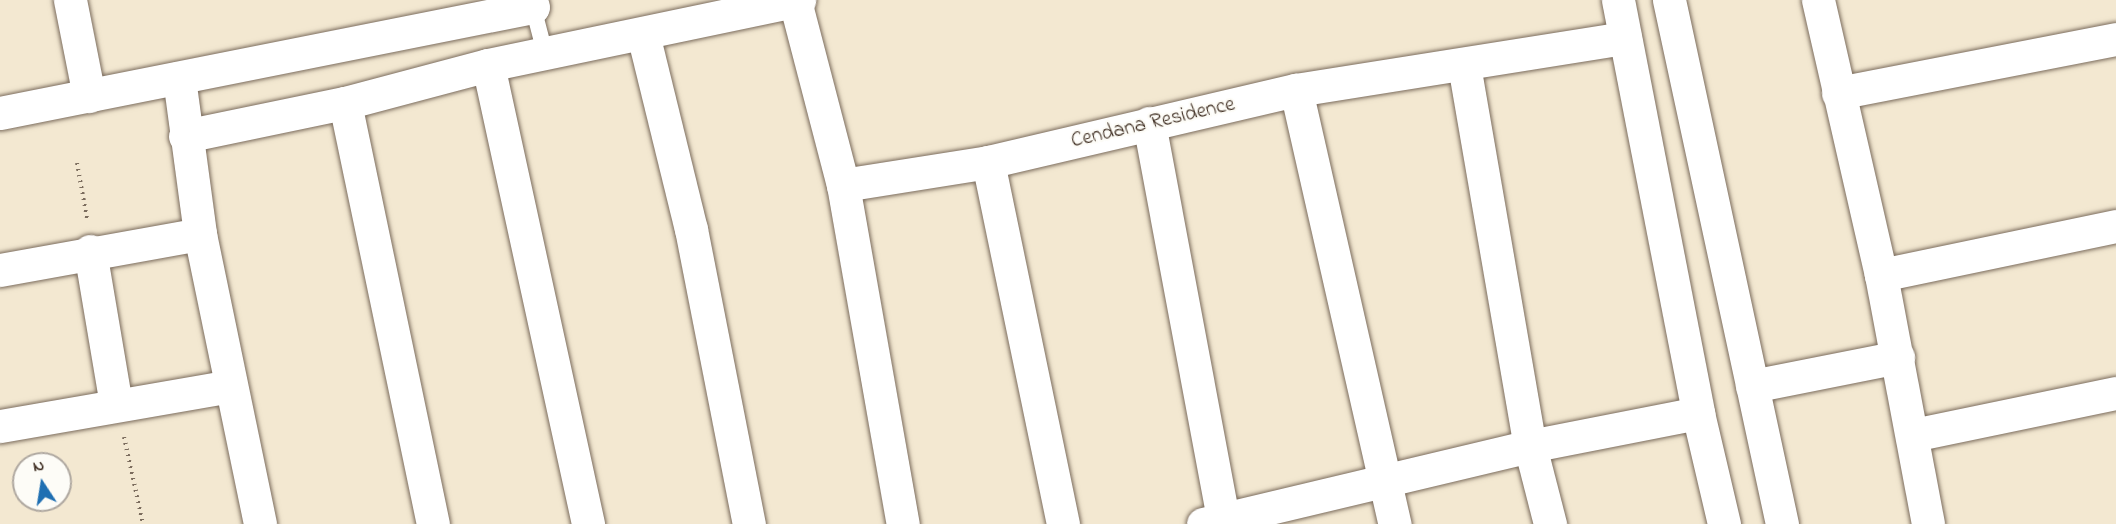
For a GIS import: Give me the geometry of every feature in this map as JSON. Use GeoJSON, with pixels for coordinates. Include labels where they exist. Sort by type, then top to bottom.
{"type":"FeatureCollection","features":[{"type":"Feature","properties":{"kind":"street"},"geometry":{"type":"LineString","coordinates":[[70,0],[89,96]]}},
{"type":"Feature","properties":{"kind":"street"},"geometry":{"type":"LineString","coordinates":[[184,136],[345,103],[488,65],[642,34],[758,4],[797,0],[843,185],[903,524]]}},
{"type":"Feature","properties":{"kind":"street"},"geometry":{"type":"LineString","coordinates":[[1618,0],[1698,413],[1724,524]]}},
{"type":"Feature","properties":{"kind":"street"},"geometry":{"type":"LineString","coordinates":[[1669,0],[1782,524]]}},
{"type":"Feature","properties":{"kind":"street"},"geometry":{"type":"LineString","coordinates":[[1818,0],[1881,275],[1928,524]]}},
{"type":"Feature","properties":{"kind":"street"},"geometry":{"type":"LineString","coordinates":[[0,112],[179,78],[532,4]]}},
{"type":"Feature","properties":{"kind":"street"},"geometry":{"type":"LineString","coordinates":[[642,34],[690,229],[749,524]]}},
{"type":"Feature","properties":{"kind":"street","name":"Cendana Residence"},"geometry":{"type":"LineString","coordinates":[[843,185],[988,162],[1296,90],[1625,38]]}},
{"type":"Feature","properties":{"kind":"street"},"geometry":{"type":"LineString","coordinates":[[1838,93],[2116,39]]}},
{"type":"Feature","properties":{"kind":"street"},"geometry":{"type":"LineString","coordinates":[[488,65],[588,524]]}},
{"type":"Feature","properties":{"kind":"street"},"geometry":{"type":"LineString","coordinates":[[1464,65],[1530,446],[1550,524]]}},
{"type":"Feature","properties":{"kind":"street"},"geometry":{"type":"LineString","coordinates":[[179,78],[184,136],[200,234],[260,524]]}},
{"type":"Feature","properties":{"kind":"street"},"geometry":{"type":"LineString","coordinates":[[1296,90],[1395,524]]}},
{"type":"Feature","properties":{"kind":"street"},"geometry":{"type":"LineString","coordinates":[[345,103],[433,524]]}},
{"type":"Feature","properties":{"kind":"street"},"geometry":{"type":"LineString","coordinates":[[1149,123],[1216,523],[1530,446],[1698,413]]}},
{"type":"Feature","properties":{"kind":"street"},"geometry":{"type":"LineString","coordinates":[[988,162],[1063,524]]}},
{"type":"Feature","properties":{"kind":"street"},"geometry":{"type":"LineString","coordinates":[[1881,275],[2116,226]]}},
{"type":"Feature","properties":{"kind":"street"},"geometry":{"type":"LineString","coordinates":[[0,270],[90,251],[200,234]]}},
{"type":"Feature","properties":{"kind":"street"},"geometry":{"type":"LineString","coordinates":[[90,251],[116,404]]}},
{"type":"Feature","properties":{"kind":"street"},"geometry":{"type":"LineString","coordinates":[[1752,386],[1898,357]]}},
{"type":"Feature","properties":{"kind":"street"},"geometry":{"type":"LineString","coordinates":[[0,426],[116,404],[231,386]]}},
{"type":"Feature","properties":{"kind":"street"},"geometry":{"type":"LineString","coordinates":[[1913,435],[2116,393]]}},
{"type":"Feature","properties":{"kind":"lane"},"geometry":{"type":"LineString","coordinates":[[532,4],[545,53]]}},
{"type":"Feature","properties":{"kind":"path"},"geometry":{"type":"LineString","coordinates":[[77,163],[83,182],[90,251]]}},
{"type":"Feature","properties":{"kind":"path"},"geometry":{"type":"LineString","coordinates":[[116,404],[143,524]]}}]}
